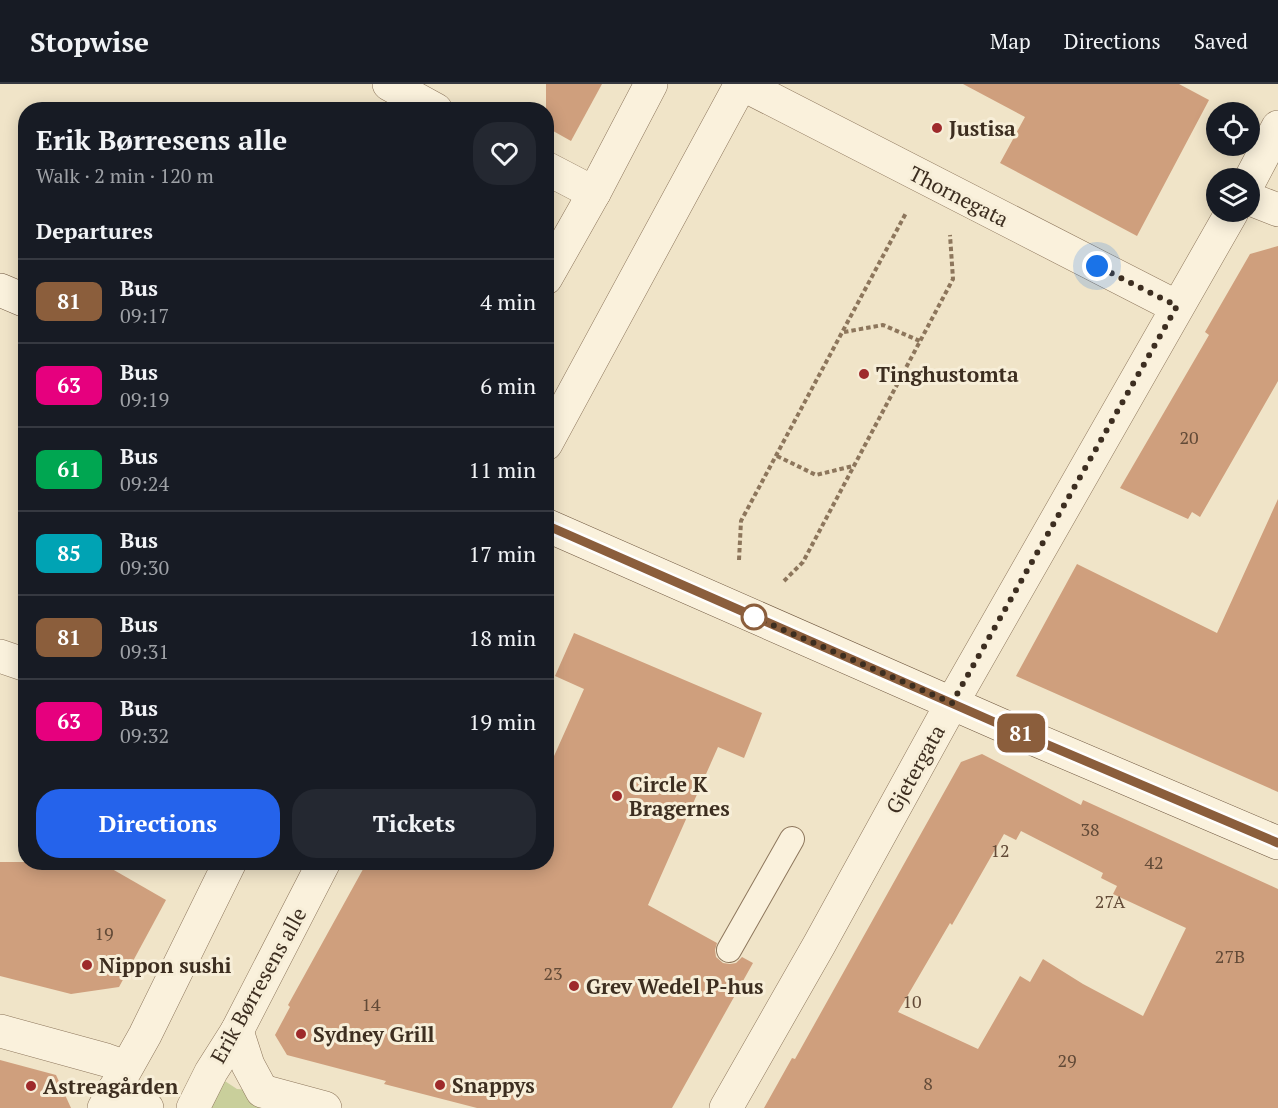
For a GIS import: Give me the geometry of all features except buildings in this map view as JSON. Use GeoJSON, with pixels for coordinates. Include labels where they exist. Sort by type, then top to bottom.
{"type":"FeatureCollection","features":[{"type":"Feature","properties":{"kind":"street"},"geometry":{"type":"LineString","coordinates":[[389,84],[422,102]]}},
{"type":"Feature","properties":{"kind":"street"},"geometry":{"type":"LineString","coordinates":[[554,264],[651,84]]}},
{"type":"Feature","properties":{"kind":"street"},"geometry":{"type":"LineString","coordinates":[[554,429],[742,84]]}},
{"type":"Feature","properties":{"kind":"street","name":"Thornegata"},"geometry":{"type":"LineString","coordinates":[[742,84],[1177,306]]}},
{"type":"Feature","properties":{"kind":"street"},"geometry":{"type":"LineString","coordinates":[[1256,168],[1278,127]]}},
{"type":"Feature","properties":{"kind":"street"},"geometry":{"type":"LineString","coordinates":[[554,172],[594,193]]}},
{"type":"Feature","properties":{"kind":"street"},"geometry":{"type":"LineString","coordinates":[[1260,203],[1278,210]]}},
{"type":"Feature","properties":{"kind":"street","name":"Gjetergata"},"geometry":{"type":"LineString","coordinates":[[726,1108],[952,703],[1226,222]]}},
{"type":"Feature","properties":{"kind":"street"},"geometry":{"type":"LineString","coordinates":[[0,290],[18,298]]}},
{"type":"Feature","properties":{"kind":"street"},"geometry":{"type":"LineString","coordinates":[[554,529],[1278,843]]}},
{"type":"Feature","properties":{"kind":"street"},"geometry":{"type":"LineString","coordinates":[[0,656],[18,662]]}},
{"type":"Feature","properties":{"kind":"street"},"geometry":{"type":"LineString","coordinates":[[114,1089],[145,1035],[226,870]]}},
{"type":"Feature","properties":{"kind":"street","name":"Erik Børresens alle"},"geometry":{"type":"LineString","coordinates":[[193,1108],[211,1072],[237,1031],[320,870]]}},
{"type":"Feature","properties":{"kind":"street"},"geometry":{"type":"LineString","coordinates":[[0,1031],[147,1108]]}},
{"type":"Feature","properties":{"kind":"street"},"geometry":{"type":"LineString","coordinates":[[237,1031],[248,1065],[262,1091],[325,1108]]}},
{"type":"Feature","properties":{"kind":"lane"},"geometry":{"type":"LineString","coordinates":[[729,950],[792,839]]}},
{"type":"Feature","properties":{"kind":"path"},"geometry":{"type":"LineString","coordinates":[[739,560],[741,521],[843,332],[936,184]]}},
{"type":"Feature","properties":{"kind":"path"},"geometry":{"type":"LineString","coordinates":[[784,581],[803,562],[953,279],[936,184]]}},
{"type":"Feature","properties":{"kind":"path"},"geometry":{"type":"LineString","coordinates":[[843,332],[883,325],[920,341]]}},
{"type":"Feature","properties":{"kind":"path"},"geometry":{"type":"LineString","coordinates":[[777,456],[816,475],[854,466]]}},
{"type":"Feature","properties":{"kind":"green space"},"geometry":{"type":"Polygon","coordinates":[[[211,1072],[237,1089],[262,1091],[320,1108],[193,1108],[211,1072]]]}},
{"type":"Feature","properties":{"kind":"bus line","name":"81"},"geometry":{"type":"LineString","coordinates":[[554,529],[1008,728],[1278,843]]}},
{"type":"Feature","properties":{"kind":"place","name":"Justisa"},"geometry":{"type":"Point","coordinates":[937,128]}},
{"type":"Feature","properties":{"kind":"place","name":"Tinghustomta"},"geometry":{"type":"Point","coordinates":[864,374]}},
{"type":"Feature","properties":{"kind":"place","name":"Circle K Bragernes"},"geometry":{"type":"Point","coordinates":[617,796]}},
{"type":"Feature","properties":{"kind":"place","name":"Nippon sushi"},"geometry":{"type":"Point","coordinates":[87,965]}},
{"type":"Feature","properties":{"kind":"place","name":"Grev Wedel P-hus"},"geometry":{"type":"Point","coordinates":[574,986]}},
{"type":"Feature","properties":{"kind":"place","name":"Sydney Grill"},"geometry":{"type":"Point","coordinates":[301,1034]}},
{"type":"Feature","properties":{"kind":"place","name":"Snappys"},"geometry":{"type":"Point","coordinates":[440,1085]}},
{"type":"Feature","properties":{"kind":"place","name":"Astreagården"},"geometry":{"type":"Point","coordinates":[31,1086]}},
{"type":"Feature","properties":{"kind":"route"},"geometry":{"type":"LineString","coordinates":[[754,617],[952,703],[1177,306],[1097,266]]}}]}
